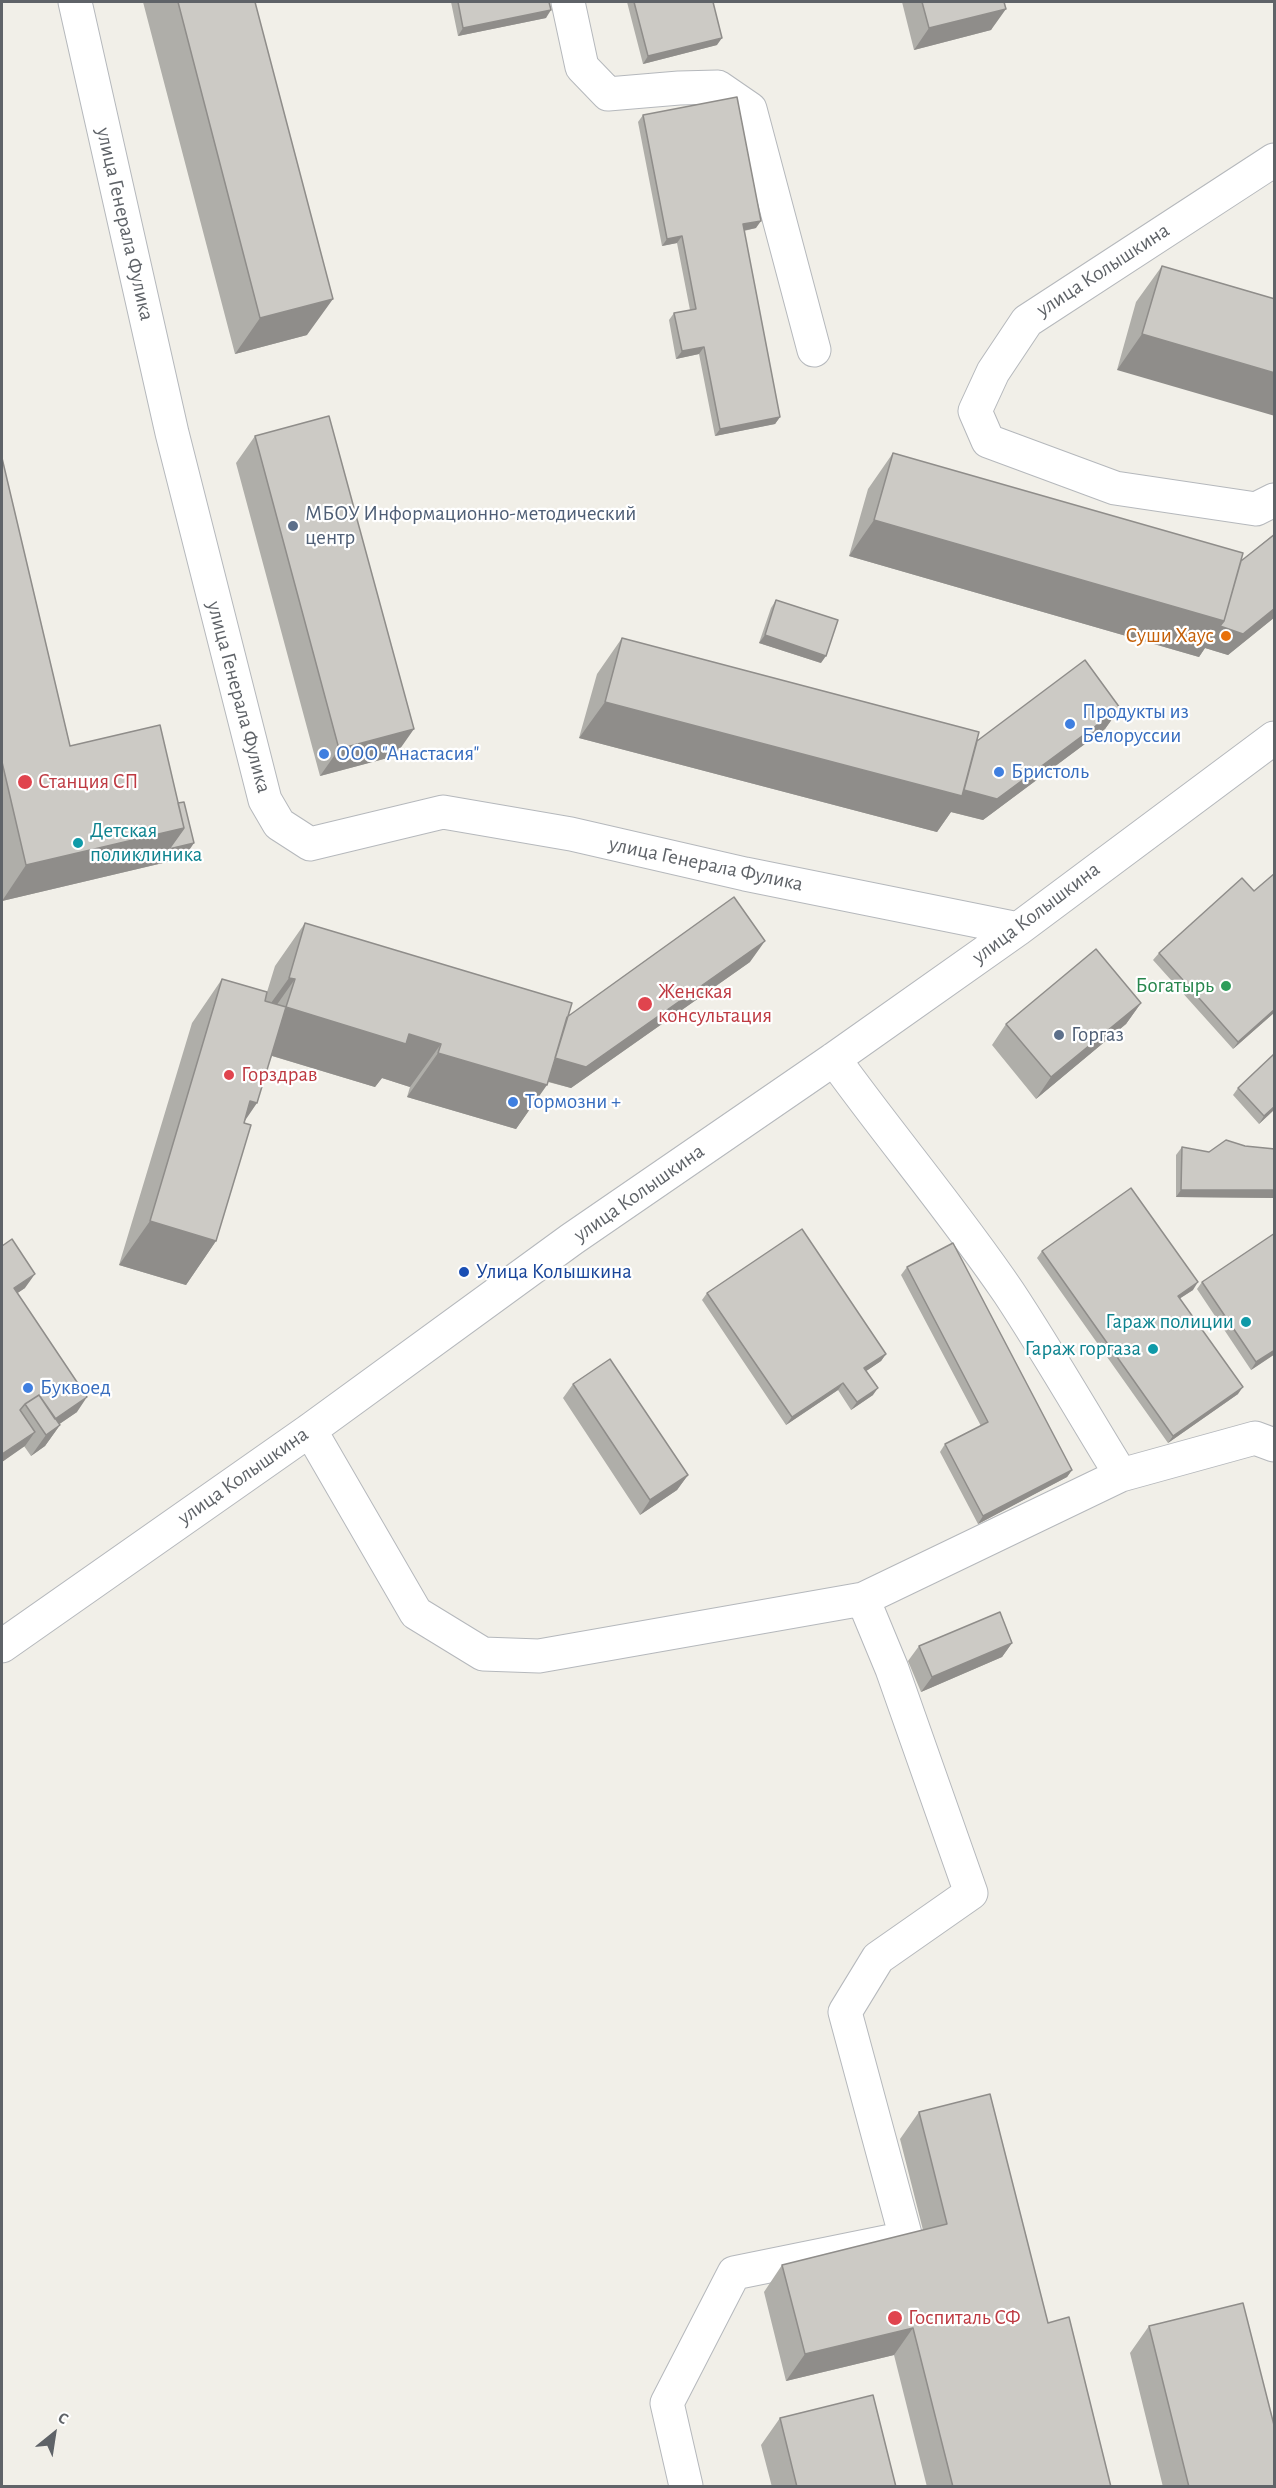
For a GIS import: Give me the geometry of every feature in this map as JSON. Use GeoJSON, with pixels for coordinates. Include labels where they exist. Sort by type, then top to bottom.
{"type":"FeatureCollection","features":[{"type":"Feature","properties":{"kind":"street","name":"улица Генерала Фулика"},"geometry":{"type":"LineString","coordinates":[[75,2],[178,456],[246,732],[265,800],[279,824],[310,844],[443,812],[571,834],[745,874],[1018,928]]}},
{"type":"Feature","properties":{"kind":"street"},"geometry":{"type":"LineString","coordinates":[[568,2],[582,67],[608,94],[718,87],[750,109],[814,350]]}},
{"type":"Feature","properties":{"kind":"street","name":"улица Колышкина"},"geometry":{"type":"LineString","coordinates":[[1275,160],[1027,321],[993,372],[975,411],[988,441],[1115,488],[1256,510],[1275,500]]}},
{"type":"Feature","properties":{"kind":"street","name":"улица Колышкина"},"geometry":{"type":"LineString","coordinates":[[2,1647],[147,1542],[310,1430],[572,1239],[834,1059],[1018,928],[1275,738]]}},
{"type":"Feature","properties":{"kind":"street"},"geometry":{"type":"LineString","coordinates":[[834,1059],[1010,1294],[1121,1475]]}},
{"type":"Feature","properties":{"kind":"street"},"geometry":{"type":"LineString","coordinates":[[310,1430],[416,1613],[483,1654],[539,1656],[863,1599],[1121,1475],[1255,1438],[1275,1445]]}},
{"type":"Feature","properties":{"kind":"street"},"geometry":{"type":"LineString","coordinates":[[686,2487],[667,2403],[734,2273],[906,2238],[845,2012],[878,1958],[971,1893],[892,1669],[863,1599]]}},
{"type":"Feature","properties":{"kind":"building"},"geometry":{"type":"Polygon","coordinates":[[[178,2],[255,2],[333,299],[260,318],[178,2]]]}},
{"type":"Feature","properties":{"kind":"building"},"geometry":{"type":"Polygon","coordinates":[[[458,2],[549,2],[551,10],[463,28],[458,2]]]}},
{"type":"Feature","properties":{"kind":"building"},"geometry":{"type":"Polygon","coordinates":[[[634,2],[713,2],[722,38],[648,56],[634,2]]]}},
{"type":"Feature","properties":{"kind":"building"},"geometry":{"type":"Polygon","coordinates":[[[922,2],[1004,2],[1006,9],[929,28],[922,2]]]}},
{"type":"Feature","properties":{"kind":"building"},"geometry":{"type":"Polygon","coordinates":[[[737,97],[761,221],[743,224],[780,417],[720,429],[704,347],[682,351],[674,313],[696,309],[682,236],[667,239],[643,115],[737,97]]]}},
{"type":"Feature","properties":{"kind":"building"},"geometry":{"type":"Polygon","coordinates":[[[1162,266],[1275,299],[1275,373],[1142,334],[1162,266]]]}},
{"type":"Feature","properties":{"kind":"building"},"geometry":{"type":"Polygon","coordinates":[[[329,416],[414,729],[339,749],[255,436],[329,416]]]}},
{"type":"Feature","properties":{"kind":"building"},"geometry":{"type":"Polygon","coordinates":[[[893,453],[1243,553],[1224,621],[874,520],[893,453]]]}},
{"type":"Feature","properties":{"kind":"building"},"geometry":{"type":"Polygon","coordinates":[[[2,458],[70,746],[160,725],[184,828],[26,865],[2,762],[2,458]]]}},
{"type":"Feature","properties":{"kind":"building"},"geometry":{"type":"Polygon","coordinates":[[[1275,534],[1275,608],[1243,634],[1220,626],[1224,621],[1241,561],[1275,534]]]}},
{"type":"Feature","properties":{"kind":"building"},"geometry":{"type":"Polygon","coordinates":[[[776,600],[838,620],[826,656],[765,635],[776,600]]]}},
{"type":"Feature","properties":{"kind":"building"},"geometry":{"type":"Polygon","coordinates":[[[622,638],[979,732],[962,796],[605,702],[622,638]]]}},
{"type":"Feature","properties":{"kind":"building"},"geometry":{"type":"Polygon","coordinates":[[[1085,660],[1120,708],[997,799],[964,790],[977,741],[1085,660]]]}},
{"type":"Feature","properties":{"kind":"building"},"geometry":{"type":"Polygon","coordinates":[[[184,802],[194,843],[169,849],[184,828],[178,803],[184,802]]]}},
{"type":"Feature","properties":{"kind":"building","name":"Богатырь"},"geometry":{"type":"Polygon","coordinates":[[[1275,873],[1275,1009],[1238,1042],[1159,953],[1242,878],[1254,891],[1275,873]]]}},
{"type":"Feature","properties":{"kind":"building","name":"Женская консультация"},"geometry":{"type":"Polygon","coordinates":[[[734,897],[765,941],[586,1067],[555,1058],[567,1017],[734,897]]]}},
{"type":"Feature","properties":{"kind":"building"},"geometry":{"type":"Polygon","coordinates":[[[305,923],[572,1003],[547,1085],[438,1053],[441,1044],[409,1034],[406,1044],[286,1007],[295,979],[289,978],[305,923]]]}},
{"type":"Feature","properties":{"kind":"building","name":"Горгаз"},"geometry":{"type":"Polygon","coordinates":[[[1096,949],[1141,1003],[1051,1077],[1006,1024],[1096,949]]]}},
{"type":"Feature","properties":{"kind":"building"},"geometry":{"type":"Polygon","coordinates":[[[222,979],[267,992],[265,1001],[286,1007],[257,1103],[250,1101],[244,1123],[251,1125],[216,1241],[150,1221],[222,979]]]}},
{"type":"Feature","properties":{"kind":"building"},"geometry":{"type":"Polygon","coordinates":[[[1274,1054],[1275,1106],[1264,1116],[1238,1088],[1274,1054]]]}},
{"type":"Feature","properties":{"kind":"building"},"geometry":{"type":"Polygon","coordinates":[[[1226,1140],[1245,1146],[1275,1149],[1275,1190],[1181,1190],[1182,1147],[1209,1152],[1226,1140]]]}},
{"type":"Feature","properties":{"kind":"building","name":"Гараж горгаза"},"geometry":{"type":"Polygon","coordinates":[[[1131,1188],[1198,1282],[1178,1296],[1243,1387],[1173,1436],[1042,1251],[1131,1188]]]}},
{"type":"Feature","properties":{"kind":"building"},"geometry":{"type":"Polygon","coordinates":[[[802,1229],[886,1354],[864,1368],[878,1388],[857,1402],[843,1383],[792,1417],[707,1293],[802,1229]]]}},
{"type":"Feature","properties":{"kind":"building","name":"Гараж полиции"},"geometry":{"type":"Polygon","coordinates":[[[1275,1233],[1275,1350],[1256,1362],[1202,1282],[1275,1233]]]}},
{"type":"Feature","properties":{"kind":"building"},"geometry":{"type":"Polygon","coordinates":[[[12,1239],[35,1274],[14,1288],[87,1397],[55,1419],[39,1395],[25,1404],[20,1410],[35,1432],[2,1454],[2,1246],[12,1239]]]}},
{"type":"Feature","properties":{"kind":"building","name":"Гараж горгаза"},"geometry":{"type":"Polygon","coordinates":[[[953,1243],[1072,1470],[983,1516],[945,1444],[988,1422],[907,1267],[953,1243]]]}},
{"type":"Feature","properties":{"kind":"building"},"geometry":{"type":"Polygon","coordinates":[[[610,1359],[688,1475],[650,1500],[573,1384],[610,1359]]]}},
{"type":"Feature","properties":{"kind":"building"},"geometry":{"type":"Polygon","coordinates":[[[39,1395],[60,1425],[46,1435],[25,1404],[39,1395]]]}},
{"type":"Feature","properties":{"kind":"building"},"geometry":{"type":"Polygon","coordinates":[[[1000,1612],[1012,1643],[932,1677],[919,1646],[1000,1612]]]}},
{"type":"Feature","properties":{"kind":"building","name":"Госпиталь СФ"},"geometry":{"type":"Polygon","coordinates":[[[990,2094],[1048,2323],[1069,2317],[1111,2487],[953,2487],[913,2328],[805,2354],[782,2265],[947,2224],[919,2112],[990,2094]]]}},
{"type":"Feature","properties":{"kind":"building"},"geometry":{"type":"Polygon","coordinates":[[[1243,2303],[1275,2429],[1275,2487],[1189,2487],[1149,2326],[1243,2303]]]}},
{"type":"Feature","properties":{"kind":"building"},"geometry":{"type":"Polygon","coordinates":[[[873,2395],[896,2487],[797,2487],[780,2418],[873,2395]]]}},
{"type":"Feature","properties":{"kind":"place","name":"МБОУ Информационно-методический центр"},"geometry":{"type":"Point","coordinates":[293,526]}},
{"type":"Feature","properties":{"kind":"place","name":"Суши Хаус"},"geometry":{"type":"Point","coordinates":[1226,636]}},
{"type":"Feature","properties":{"kind":"place","name":"Продукты из Белоруссии"},"geometry":{"type":"Point","coordinates":[1070,724]}},
{"type":"Feature","properties":{"kind":"place","name":"ООО \"Анастасия\""},"geometry":{"type":"Point","coordinates":[324,754]}},
{"type":"Feature","properties":{"kind":"place","name":"Бристоль"},"geometry":{"type":"Point","coordinates":[999,772]}},
{"type":"Feature","properties":{"kind":"place","name":"Станция СП"},"geometry":{"type":"Point","coordinates":[25,782]}},
{"type":"Feature","properties":{"kind":"place","name":"Детская поликлиника"},"geometry":{"type":"Point","coordinates":[78,843]}},
{"type":"Feature","properties":{"kind":"place","name":"Богатырь"},"geometry":{"type":"Point","coordinates":[1226,986]}},
{"type":"Feature","properties":{"kind":"place","name":"Женская консультация"},"geometry":{"type":"Point","coordinates":[645,1004]}},
{"type":"Feature","properties":{"kind":"place","name":"Горгаз"},"geometry":{"type":"Point","coordinates":[1059,1035]}},
{"type":"Feature","properties":{"kind":"place","name":"Горздрав"},"geometry":{"type":"Point","coordinates":[229,1075]}},
{"type":"Feature","properties":{"kind":"place","name":"Тормозни +"},"geometry":{"type":"Point","coordinates":[513,1102]}},
{"type":"Feature","properties":{"kind":"place","name":"Улица Колышкина"},"geometry":{"type":"Point","coordinates":[464,1272]}},
{"type":"Feature","properties":{"kind":"place","name":"Гараж полиции"},"geometry":{"type":"Point","coordinates":[1246,1322]}},
{"type":"Feature","properties":{"kind":"place","name":"Гараж горгаза"},"geometry":{"type":"Point","coordinates":[1153,1349]}},
{"type":"Feature","properties":{"kind":"place","name":"Буквоед"},"geometry":{"type":"Point","coordinates":[28,1388]}},
{"type":"Feature","properties":{"kind":"place","name":"Госпиталь СФ"},"geometry":{"type":"Point","coordinates":[895,2318]}}]}
